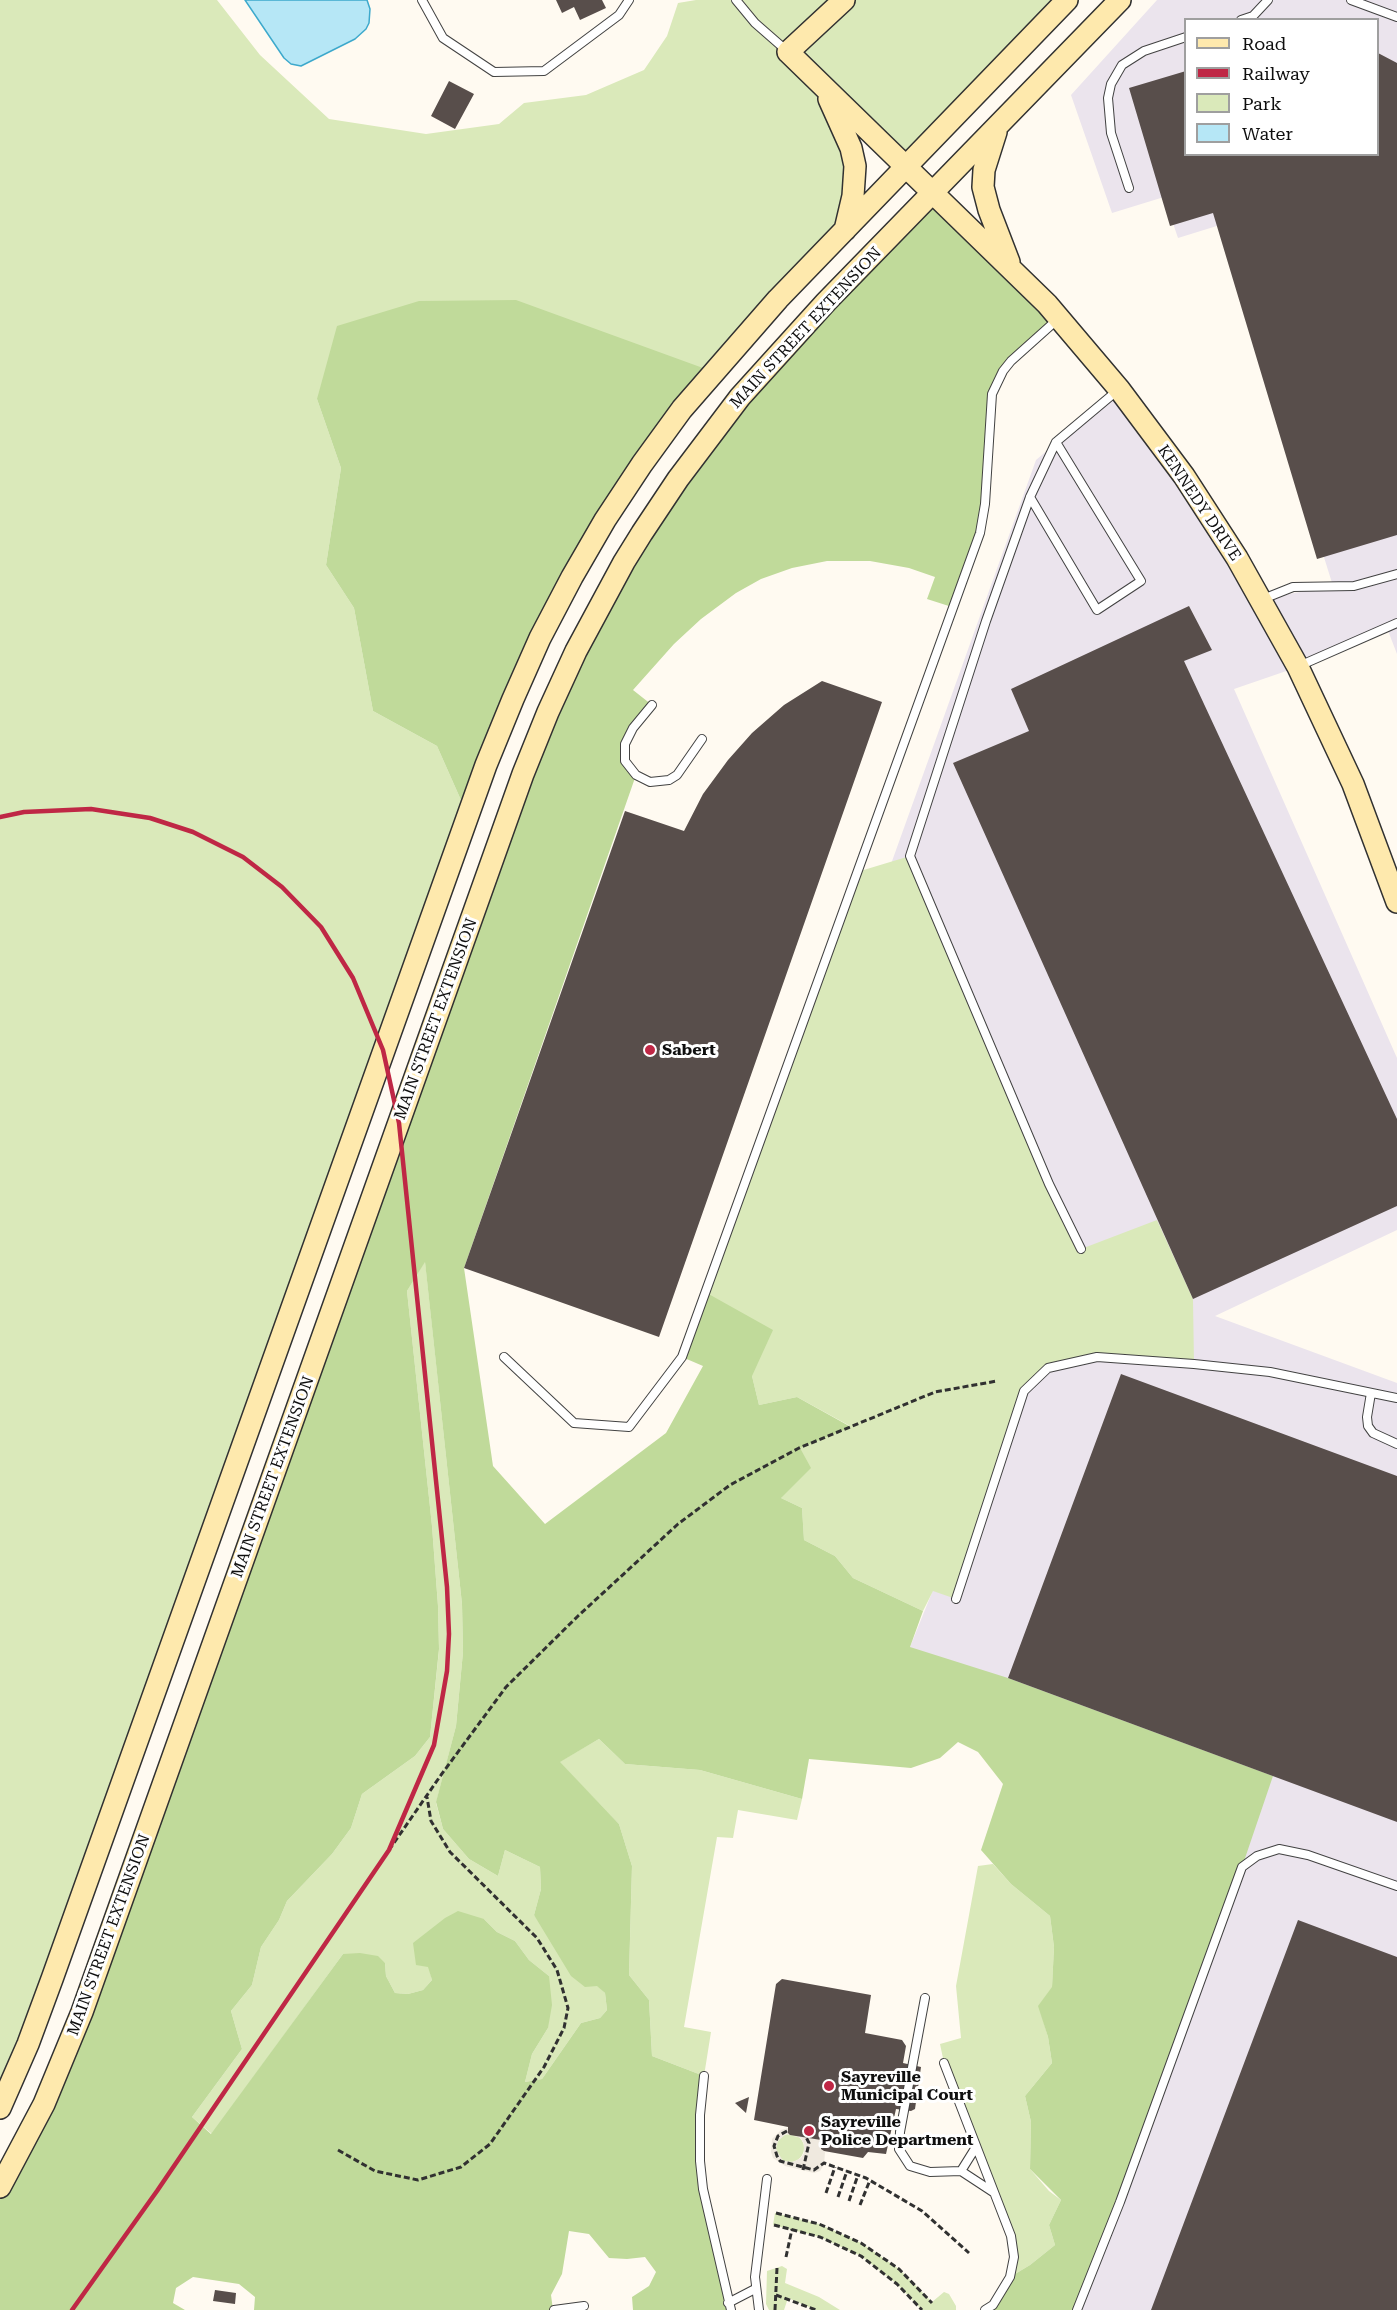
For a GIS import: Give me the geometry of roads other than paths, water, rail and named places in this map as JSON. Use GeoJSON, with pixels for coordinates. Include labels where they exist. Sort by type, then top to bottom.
{"type":"FeatureCollection","features":[{"type":"Feature","properties":{"kind":"main road"},"geometry":{"type":"LineString","coordinates":[[788,52],[844,0]]}},
{"type":"Feature","properties":{"kind":"main road"},"geometry":{"type":"LineString","coordinates":[[0,2109],[46,1996],[468,816],[526,668],[556,606],[588,549],[661,436],[752,328],[1067,0]]}},
{"type":"Feature","properties":{"kind":"main road","name":"MAIN STREET EXTENSION"},"geometry":{"type":"LineString","coordinates":[[0,2187],[44,2104],[82,2012],[523,774],[562,681],[624,562],[678,479],[719,424],[800,330],[1120,0]]}},
{"type":"Feature","properties":{"kind":"main road","name":"KENNEDY DRIVE"},"geometry":{"type":"LineString","coordinates":[[788,52],[1011,268],[1059,318],[1119,389],[1184,476],[1261,599],[1298,667],[1353,784],[1397,902]]}},
{"type":"Feature","properties":{"kind":"main road"},"geometry":{"type":"LineString","coordinates":[[823,87],[851,148],[855,166],[853,196],[845,230]]}},
{"type":"Feature","properties":{"kind":"main road"},"geometry":{"type":"LineString","coordinates":[[997,128],[984,170],[983,186],[988,210],[1011,268]]}},
{"type":"Feature","properties":{"kind":"lane"},"geometry":{"type":"LineString","coordinates":[[422,0],[443,39],[494,72],[544,71],[619,15],[629,0]]}},
{"type":"Feature","properties":{"kind":"lane"},"geometry":{"type":"LineString","coordinates":[[736,0],[755,22],[788,52]]}},
{"type":"Feature","properties":{"kind":"lane"},"geometry":{"type":"LineString","coordinates":[[1247,18],[1253,16],[1268,0]]}},
{"type":"Feature","properties":{"kind":"lane"},"geometry":{"type":"LineString","coordinates":[[1351,0],[1397,17]]}},
{"type":"Feature","properties":{"kind":"lane"},"geometry":{"type":"LineString","coordinates":[[1129,188],[1111,133],[1108,98],[1111,84],[1122,65],[1144,51],[1184,38]]}},
{"type":"Feature","properties":{"kind":"lane"},"geometry":{"type":"LineString","coordinates":[[504,1357],[574,1423],[629,1427],[682,1357],[980,533],[985,504],[992,394],[1003,371],[1011,361],[1059,318]]}},
{"type":"Feature","properties":{"kind":"lane"},"geometry":{"type":"LineString","coordinates":[[1081,1249],[1049,1184],[910,856],[986,621],[1030,497],[1056,442],[1119,389]]}},
{"type":"Feature","properties":{"kind":"lane"},"geometry":{"type":"LineString","coordinates":[[1030,497],[1097,610],[1141,582],[1056,442]]}},
{"type":"Feature","properties":{"kind":"lane"},"geometry":{"type":"LineString","coordinates":[[1261,599],[1302,585],[1354,585],[1397,574]]}},
{"type":"Feature","properties":{"kind":"lane"},"geometry":{"type":"LineString","coordinates":[[1298,667],[1397,623]]}},
{"type":"Feature","properties":{"kind":"lane"},"geometry":{"type":"LineString","coordinates":[[652,705],[633,728],[625,744],[625,761],[636,775],[650,782],[669,780],[677,775],[702,739]]}},
{"type":"Feature","properties":{"kind":"lane"},"geometry":{"type":"LineString","coordinates":[[956,1599],[1023,1391],[1048,1368],[1096,1357],[1183,1363],[1270,1372],[1397,1398]]}},
{"type":"Feature","properties":{"kind":"lane"},"geometry":{"type":"LineString","coordinates":[[1371,1393],[1367,1417],[1368,1426],[1373,1433],[1397,1444]]}},
{"type":"Feature","properties":{"kind":"lane"},"geometry":{"type":"LineString","coordinates":[[1077,2310],[1120,2202],[1242,1867],[1257,1856],[1279,1849],[1308,1855],[1397,1886]]}},
{"type":"Feature","properties":{"kind":"lane"},"geometry":{"type":"LineString","coordinates":[[925,1998],[900,2132],[899,2149],[910,2166],[930,2172],[961,2171],[993,2192]]}},
{"type":"Feature","properties":{"kind":"lane"},"geometry":{"type":"LineString","coordinates":[[944,2063],[1005,2218],[1014,2257],[1010,2277],[993,2305],[985,2310]]}},
{"type":"Feature","properties":{"kind":"lane"},"geometry":{"type":"LineString","coordinates":[[704,2076],[700,2115],[702,2179],[730,2306],[755,2289]]}},
{"type":"Feature","properties":{"kind":"lane"},"geometry":{"type":"LineString","coordinates":[[961,2171],[976,2147]]}},
{"type":"Feature","properties":{"kind":"lane"},"geometry":{"type":"LineString","coordinates":[[759,2310],[755,2289],[757,2254],[767,2179]]}},
{"type":"Feature","properties":{"kind":"lane"},"geometry":{"type":"LineString","coordinates":[[554,2310],[584,2306]]}},
{"type":"Feature","properties":{"kind":"water"},"geometry":{"type":"Polygon","coordinates":[[[245,0],[367,0],[370,9],[369,23],[355,39],[301,66],[291,64],[284,58],[245,0]]]}},
{"type":"Feature","properties":{"kind":"railway"},"geometry":{"type":"LineString","coordinates":[[0,817],[24,812],[91,809],[150,818],[193,832],[243,857],[282,887],[321,927],[353,978],[383,1050],[399,1123],[447,1587],[449,1634],[447,1671],[434,1745],[389,1850],[157,2191],[72,2310]]}},
{"type":"Feature","properties":{"kind":"place","name":"Sabert"},"geometry":{"type":"Point","coordinates":[650,1050]}},
{"type":"Feature","properties":{"kind":"place","name":"Sayreville Municipal Court"},"geometry":{"type":"Point","coordinates":[829,2086]}},
{"type":"Feature","properties":{"kind":"place","name":"Sayreville Police Department"},"geometry":{"type":"Point","coordinates":[809,2131]}}]}
